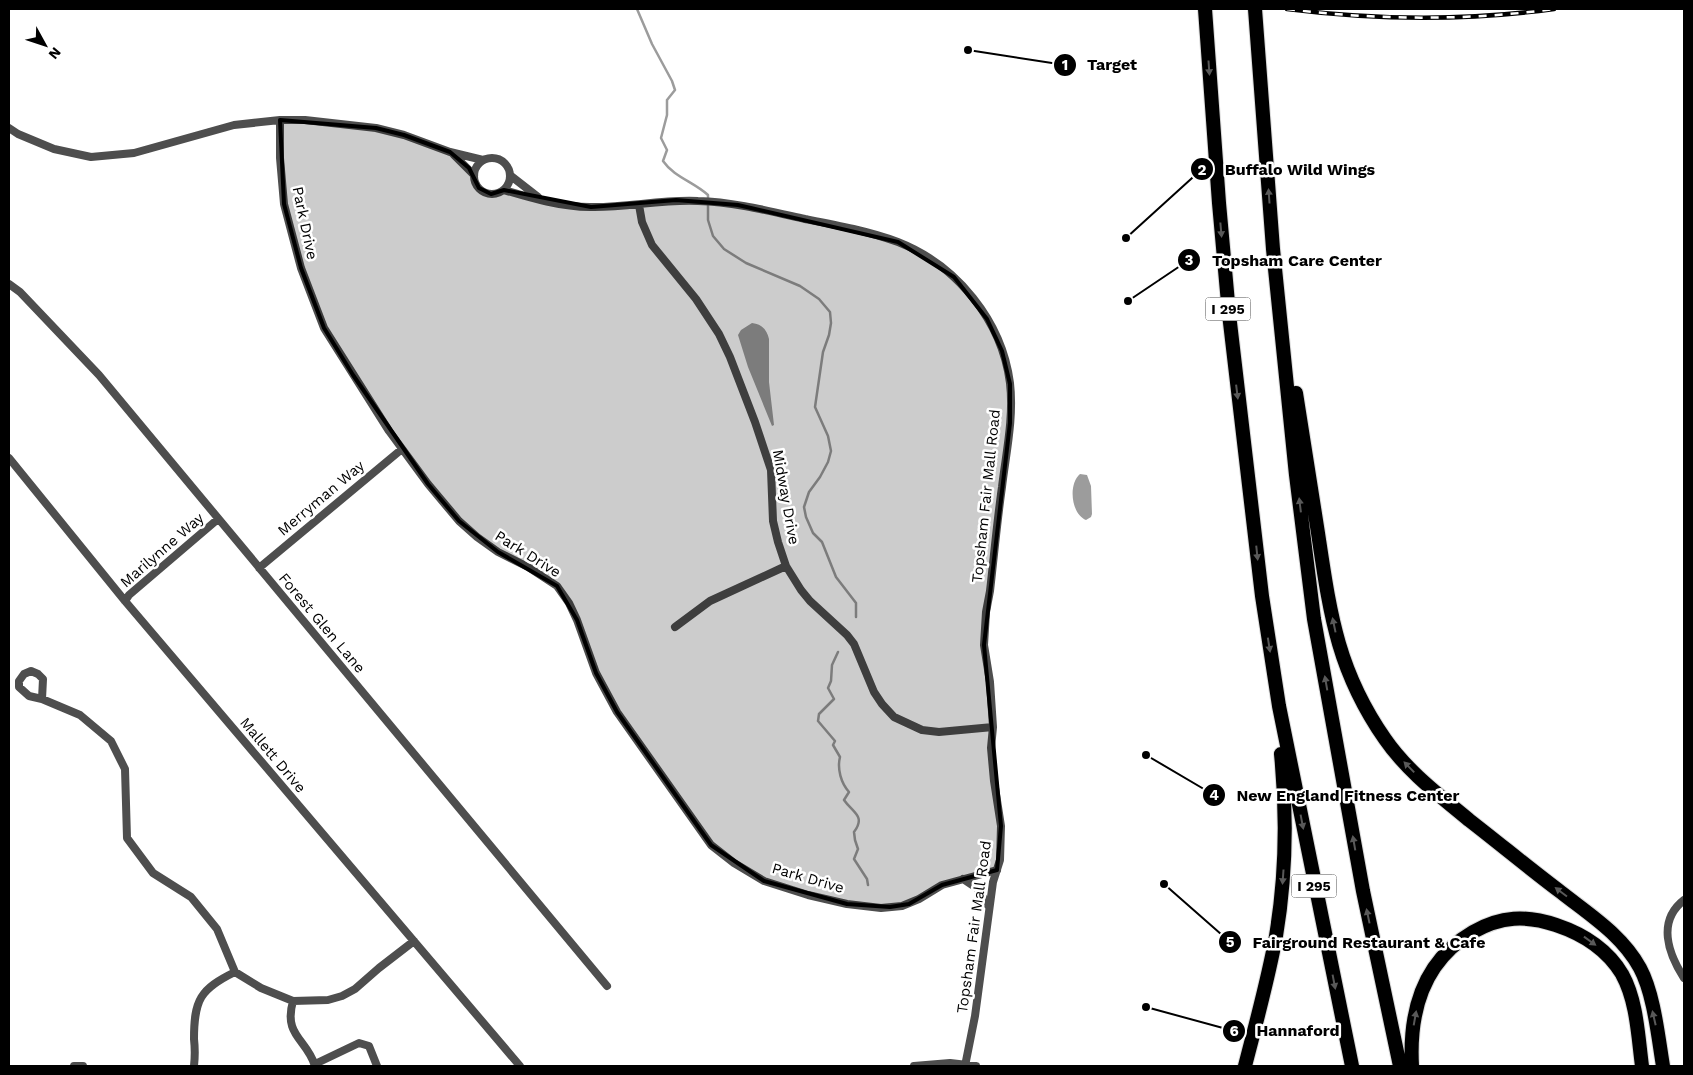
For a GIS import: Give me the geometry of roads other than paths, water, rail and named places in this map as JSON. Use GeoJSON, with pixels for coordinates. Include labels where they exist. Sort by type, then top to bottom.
{"type":"FeatureCollection","features":[{"type":"Feature","properties":{"kind":"highway"},"geometry":{"type":"LineString","coordinates":[[1256,9],[1273,249],[1296,475],[1314,619],[1363,891],[1400,1066]]}},
{"type":"Feature","properties":{"kind":"highway","name":"I 295"},"geometry":{"type":"LineString","coordinates":[[1206,14],[1219,203],[1235,379],[1262,596],[1279,706],[1352,1066]]}},
{"type":"Feature","properties":{"kind":"highway"},"geometry":{"type":"LineString","coordinates":[[1282,338],[1290,347],[1332,618],[1342,656],[1359,697],[1386,742],[1415,774],[1528,867],[1602,924],[1626,948],[1638,965],[1646,983],[1663,1066]]}},
{"type":"Feature","properties":{"kind":"highway"},"geometry":{"type":"LineString","coordinates":[[1246,1066],[1271,958],[1282,882],[1285,812],[1278,732],[1279,706]]}},
{"type":"Feature","properties":{"kind":"highway"},"geometry":{"type":"LineString","coordinates":[[1412,1066],[1414,1026],[1418,1003],[1426,982],[1439,960],[1458,941],[1484,926],[1514,918],[1542,920],[1569,929],[1585,937],[1612,960],[1622,975],[1631,995],[1642,1066]]}},
{"type":"Feature","properties":{"kind":"street"},"geometry":{"type":"LineString","coordinates":[[9,128],[18,134],[54,149],[91,156],[134,152],[234,125],[280,120],[306,120],[376,128],[404,135],[450,152],[483,160],[494,158],[502,160],[508,166],[509,184],[504,190],[495,194],[486,193],[479,188],[474,175],[462,161],[450,152]]}},
{"type":"Feature","properties":{"kind":"street","name":"Park Drive"},"geometry":{"type":"LineString","coordinates":[[280,120],[280,158],[284,204],[301,268],[324,328],[402,449],[434,492],[459,521],[498,552],[528,567],[557,586],[569,603],[577,620],[596,673],[616,712],[711,845],[734,863],[764,881],[808,896],[847,904],[881,908],[902,906],[919,899],[942,885],[997,870]]}},
{"type":"Feature","properties":{"kind":"street"},"geometry":{"type":"LineString","coordinates":[[474,175],[477,167],[483,160]]}},
{"type":"Feature","properties":{"kind":"street","name":"Topsham Fair Mall Road"},"geometry":{"type":"LineString","coordinates":[[510,176],[542,200]]}},
{"type":"Feature","properties":{"kind":"street","name":"Topsham Fair Mall Road"},"geometry":{"type":"LineString","coordinates":[[504,190],[566,205],[590,207],[639,205],[676,200],[738,205],[829,224],[898,242],[921,254],[954,278],[970,294],[991,324],[1002,350],[1010,384],[1010,423],[986,612],[984,645],[990,682],[993,727],[991,748],[994,781],[1001,826],[1000,860],[993,882],[975,1016],[965,1066]]}},
{"type":"Feature","properties":{"kind":"street","name":"Midway Drive"},"geometry":{"type":"LineString","coordinates":[[639,205],[642,222],[652,245],[720,334],[730,357],[771,470],[773,521],[778,542],[786,566],[801,590],[854,644],[874,692],[894,717],[922,730],[939,732],[993,727]]}},
{"type":"Feature","properties":{"kind":"street","name":"Forest Glen Lane"},"geometry":{"type":"LineString","coordinates":[[9,284],[20,292],[99,374],[218,520],[608,986]]}},
{"type":"Feature","properties":{"kind":"street","name":"Merryman Way"},"geometry":{"type":"LineString","coordinates":[[259,568],[402,449]]}},
{"type":"Feature","properties":{"kind":"street","name":"Mallett Drive"},"geometry":{"type":"LineString","coordinates":[[9,458],[125,601],[520,1066]]}},
{"type":"Feature","properties":{"kind":"street","name":"Marilynne Way"},"geometry":{"type":"LineString","coordinates":[[125,601],[129,595],[218,520]]}},
{"type":"Feature","properties":{"kind":"street"},"geometry":{"type":"LineString","coordinates":[[675,627],[710,601],[786,566]]}},
{"type":"Feature","properties":{"kind":"street"},"geometry":{"type":"LineString","coordinates":[[42,699],[80,714],[111,740],[125,769],[127,838],[153,873],[191,897],[217,929],[235,972],[261,988],[294,1001],[312,1002],[328,1000],[342,996],[355,989],[414,940]]}},
{"type":"Feature","properties":{"kind":"street"},"geometry":{"type":"LineString","coordinates":[[962,879],[978,889],[989,907]]}},
{"type":"Feature","properties":{"kind":"street"},"geometry":{"type":"LineString","coordinates":[[1684,900],[1677,906],[1668,922],[1669,943],[1676,965],[1684,978]]}},
{"type":"Feature","properties":{"kind":"street"},"geometry":{"type":"LineString","coordinates":[[194,1066],[194,1022],[200,998],[216,981],[235,972]]}},
{"type":"Feature","properties":{"kind":"street"},"geometry":{"type":"LineString","coordinates":[[294,1001],[290,1013],[293,1031],[315,1065],[359,1043],[370,1046],[377,1066]]}},
{"type":"Feature","properties":{"kind":"street"},"geometry":{"type":"LineString","coordinates":[[914,1066],[950,1063],[976,1066]]}},
{"type":"Feature","properties":{"kind":"street"},"geometry":{"type":"LineString","coordinates":[[74,1066],[83,1066]]}},
{"type":"Feature","properties":{"kind":"waterway"},"geometry":{"type":"LineString","coordinates":[[637,9],[675,90],[667,100],[667,115],[661,138],[667,150],[663,161],[678,175],[708,195],[708,220],[713,236],[724,249],[746,263],[800,286],[819,299],[830,312],[831,323],[823,352],[815,407],[828,436],[831,451],[828,462],[809,492],[804,507],[813,533],[822,542],[836,577],[856,603],[856,617]]}},
{"type":"Feature","properties":{"kind":"waterway"},"geometry":{"type":"LineString","coordinates":[[838,652],[832,665],[831,681],[828,688],[834,699],[819,714],[818,721],[835,741],[833,745],[840,757],[840,776],[849,792],[844,800],[857,815],[859,822],[854,832],[858,849],[854,859],[867,879],[868,885]]}},
{"type":"Feature","properties":{"kind":"railway"},"geometry":{"type":"LineString","coordinates":[[1287,9],[1320,13],[1420,18],[1488,16],[1554,9]]}},
{"type":"Feature","properties":{"kind":"place","name":"Target"},"geometry":{"type":"Point","coordinates":[968,50]}},
{"type":"Feature","properties":{"kind":"place","name":"Buffalo Wild Wings"},"geometry":{"type":"Point","coordinates":[1126,238]}},
{"type":"Feature","properties":{"kind":"place","name":"Topsham Care Center"},"geometry":{"type":"Point","coordinates":[1128,301]}},
{"type":"Feature","properties":{"kind":"place","name":"New England Fitness Center"},"geometry":{"type":"Point","coordinates":[1146,755]}},
{"type":"Feature","properties":{"kind":"place","name":"Fairground Restaurant & Cafe"},"geometry":{"type":"Point","coordinates":[1164,884]}},
{"type":"Feature","properties":{"kind":"place","name":"Hannaford"},"geometry":{"type":"Point","coordinates":[1146,1007]}}]}
